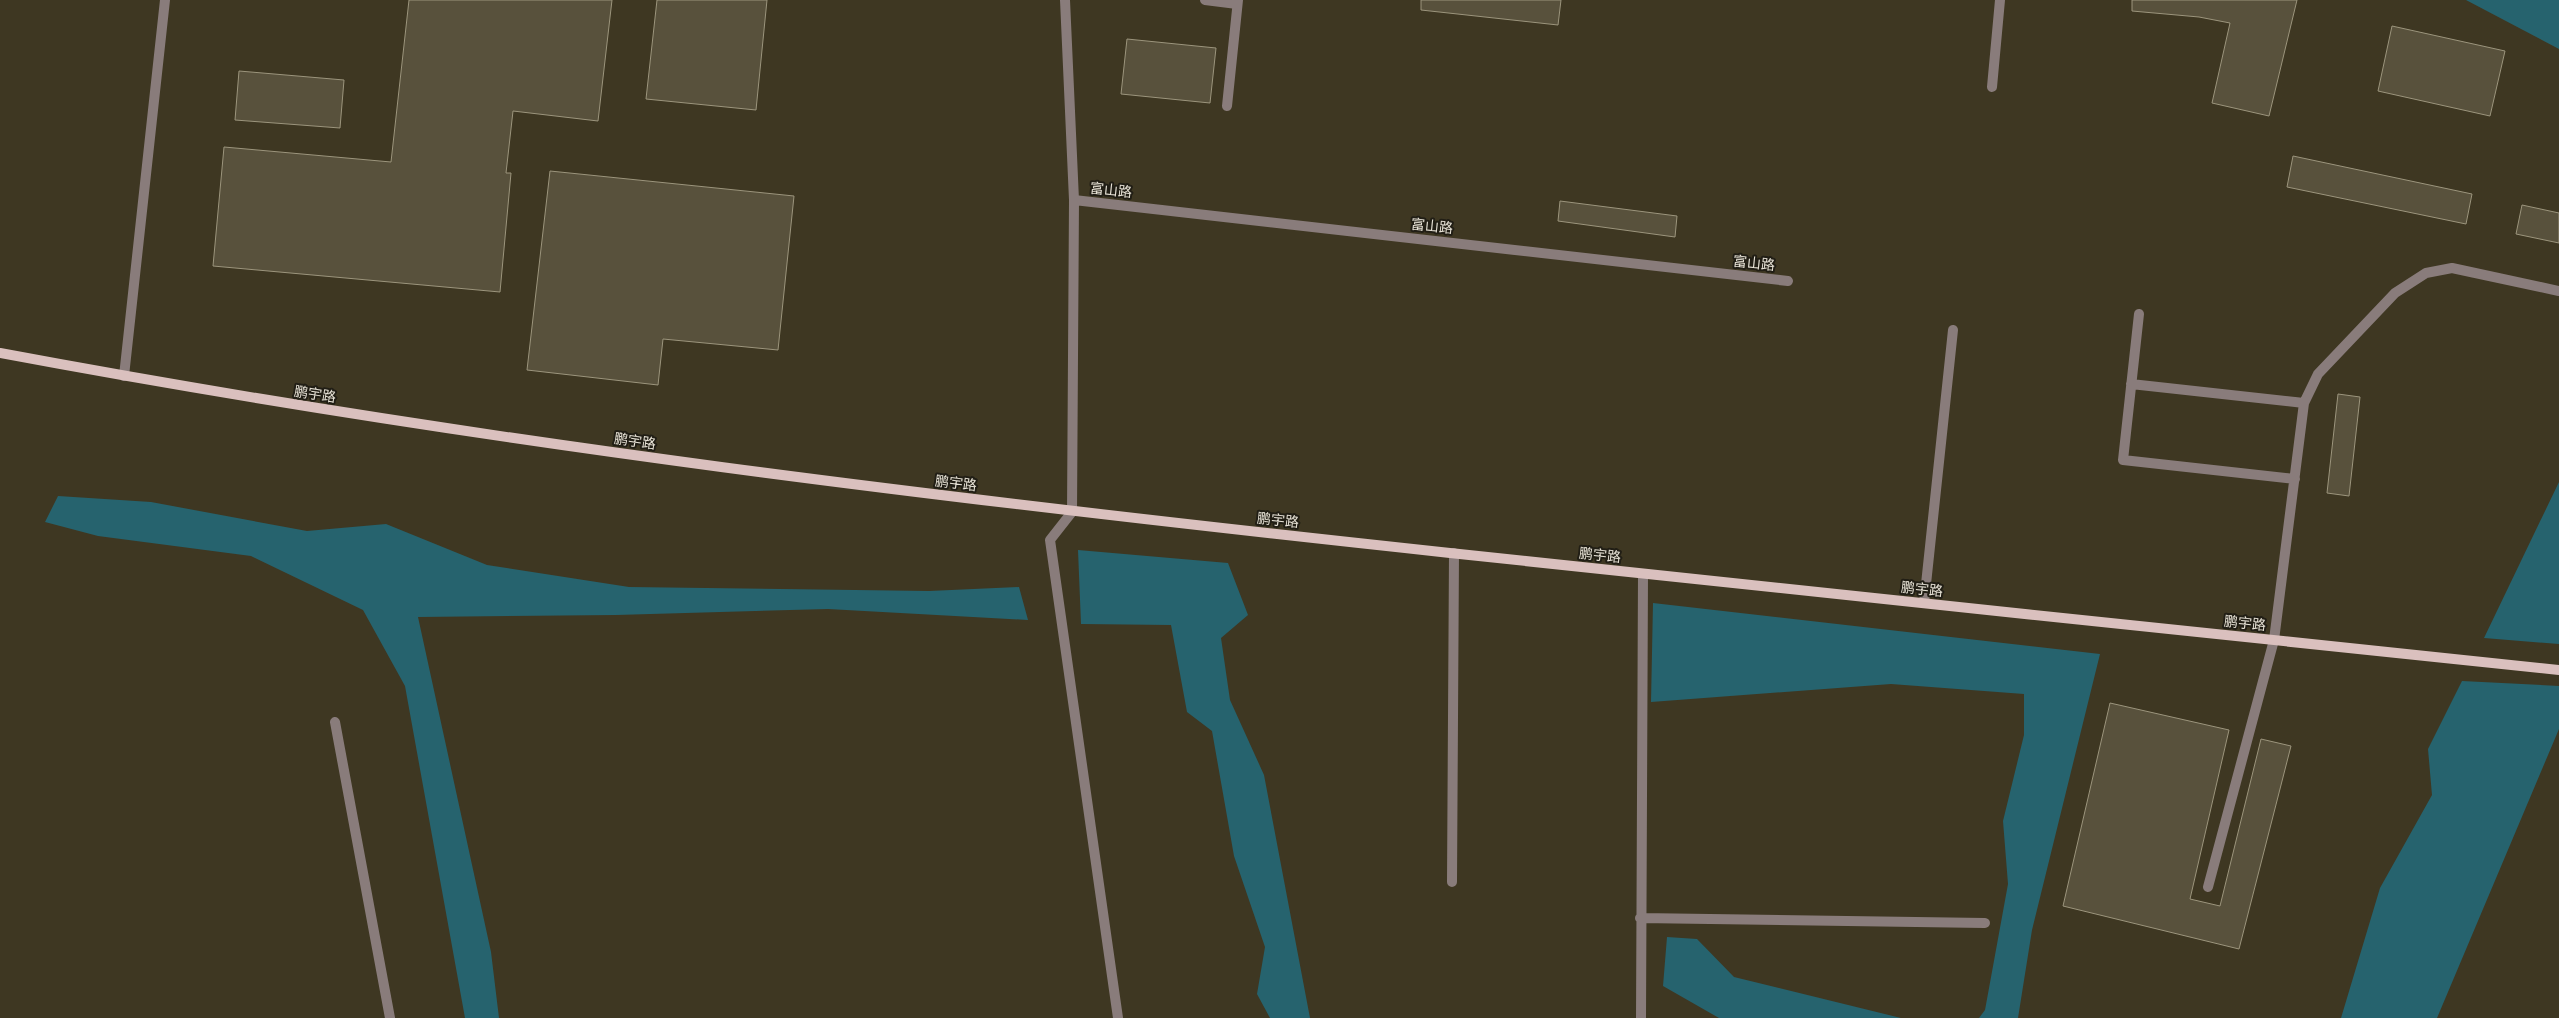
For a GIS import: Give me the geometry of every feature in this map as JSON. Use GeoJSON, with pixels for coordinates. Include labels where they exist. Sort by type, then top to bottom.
{"type":"FeatureCollection","features":[{"type":"Feature","properties":{"kind":"main road","name":"鹏宇路"},"geometry":{"type":"LineString","coordinates":[[0,353],[124,376],[434,427],[757,472],[1072,512],[1642,574],[2559,670]]}},
{"type":"Feature","properties":{"kind":"street"},"geometry":{"type":"LineString","coordinates":[[124,376],[165,0]]}},
{"type":"Feature","properties":{"kind":"street"},"geometry":{"type":"LineString","coordinates":[[1065,0],[1074,200],[1072,512],[1050,540],[1118,1018]]}},
{"type":"Feature","properties":{"kind":"street"},"geometry":{"type":"LineString","coordinates":[[1205,0],[1238,2],[1227,106]]}},
{"type":"Feature","properties":{"kind":"street"},"geometry":{"type":"LineString","coordinates":[[1992,87],[2000,0]]}},
{"type":"Feature","properties":{"kind":"street","name":"富山路"},"geometry":{"type":"LineString","coordinates":[[1074,200],[1788,281]]}},
{"type":"Feature","properties":{"kind":"street"},"geometry":{"type":"LineString","coordinates":[[2208,886],[2274,640],[2304,402],[2318,374],[2395,293],[2426,273],[2452,268],[2559,291]]}},
{"type":"Feature","properties":{"kind":"street"},"geometry":{"type":"LineString","coordinates":[[2139,314],[2123,460],[2294,479]]}},
{"type":"Feature","properties":{"kind":"street"},"geometry":{"type":"LineString","coordinates":[[1924,603],[1953,330]]}},
{"type":"Feature","properties":{"kind":"street"},"geometry":{"type":"LineString","coordinates":[[2131,384],[2304,402]]}},
{"type":"Feature","properties":{"kind":"street"},"geometry":{"type":"LineString","coordinates":[[1452,882],[1454,553]]}},
{"type":"Feature","properties":{"kind":"street"},"geometry":{"type":"LineString","coordinates":[[1641,1018],[1640,918],[1642,574]]}},
{"type":"Feature","properties":{"kind":"street"},"geometry":{"type":"LineString","coordinates":[[335,722],[390,1018]]}},
{"type":"Feature","properties":{"kind":"street"},"geometry":{"type":"LineString","coordinates":[[1640,918],[1985,923]]}},
{"type":"Feature","properties":{"kind":"water"},"geometry":{"type":"Polygon","coordinates":[[[2466,0],[2559,0],[2559,49],[2466,0]]]}},
{"type":"Feature","properties":{"kind":"water"},"geometry":{"type":"Polygon","coordinates":[[[2559,482],[2559,644],[2484,638],[2559,482]]]}},
{"type":"Feature","properties":{"kind":"water"},"geometry":{"type":"Polygon","coordinates":[[[58,496],[151,502],[307,531],[386,524],[487,565],[629,587],[929,591],[1019,587],[1028,620],[828,609],[616,615],[418,617],[491,952],[499,1018],[465,1018],[405,686],[363,610],[251,556],[98,536],[45,522],[58,496]]]}},
{"type":"Feature","properties":{"kind":"water"},"geometry":{"type":"Polygon","coordinates":[[[1078,550],[1228,563],[1248,615],[1221,638],[1230,700],[1264,775],[1310,1018],[1270,1018],[1257,994],[1265,947],[1234,856],[1212,731],[1187,712],[1171,625],[1081,624],[1078,550]]]}},
{"type":"Feature","properties":{"kind":"water"},"geometry":{"type":"Polygon","coordinates":[[[1653,603],[2100,654],[2032,930],[2018,1018],[1979,1018],[1985,1010],[2008,884],[2003,821],[2024,735],[2024,694],[1891,684],[1651,702],[1653,603]]]}},
{"type":"Feature","properties":{"kind":"water"},"geometry":{"type":"Polygon","coordinates":[[[2462,681],[2559,686],[2559,729],[2437,1018],[2341,1018],[2380,888],[2432,795],[2428,749],[2462,681]]]}},
{"type":"Feature","properties":{"kind":"water"},"geometry":{"type":"Polygon","coordinates":[[[1667,937],[1697,939],[1734,977],[1901,1018],[1719,1018],[1663,986],[1667,937]]]}},
{"type":"Feature","properties":{"kind":"building"},"geometry":{"type":"Polygon","coordinates":[[[409,0],[612,0],[598,121],[513,111],[506,173],[511,173],[500,292],[213,266],[224,147],[391,162],[409,0]]]}},
{"type":"Feature","properties":{"kind":"building"},"geometry":{"type":"Polygon","coordinates":[[[657,0],[767,0],[756,110],[646,99],[657,0]]]}},
{"type":"Feature","properties":{"kind":"building"},"geometry":{"type":"Polygon","coordinates":[[[1421,0],[1561,0],[1558,25],[1421,10],[1421,0]]]}},
{"type":"Feature","properties":{"kind":"building"},"geometry":{"type":"Polygon","coordinates":[[[2132,0],[2297,0],[2269,116],[2212,103],[2230,23],[2199,17],[2132,11],[2132,0]]]}},
{"type":"Feature","properties":{"kind":"building"},"geometry":{"type":"Polygon","coordinates":[[[2392,26],[2505,51],[2490,116],[2378,91],[2392,26]]]}},
{"type":"Feature","properties":{"kind":"building"},"geometry":{"type":"Polygon","coordinates":[[[1127,39],[1216,48],[1210,103],[1121,94],[1127,39]]]}},
{"type":"Feature","properties":{"kind":"building"},"geometry":{"type":"Polygon","coordinates":[[[239,71],[344,80],[340,128],[235,120],[239,71]]]}},
{"type":"Feature","properties":{"kind":"building"},"geometry":{"type":"Polygon","coordinates":[[[2293,156],[2472,194],[2466,224],[2287,187],[2293,156]]]}},
{"type":"Feature","properties":{"kind":"building"},"geometry":{"type":"Polygon","coordinates":[[[550,171],[794,196],[778,350],[663,339],[658,385],[527,370],[550,171]]]}},
{"type":"Feature","properties":{"kind":"building"},"geometry":{"type":"Polygon","coordinates":[[[1560,201],[1677,216],[1675,237],[1558,221],[1560,201]]]}},
{"type":"Feature","properties":{"kind":"building"},"geometry":{"type":"Polygon","coordinates":[[[2522,205],[2559,213],[2559,243],[2516,234],[2522,205]]]}},
{"type":"Feature","properties":{"kind":"building"},"geometry":{"type":"Polygon","coordinates":[[[2338,394],[2360,397],[2349,496],[2327,493],[2338,394]]]}},
{"type":"Feature","properties":{"kind":"building"},"geometry":{"type":"Polygon","coordinates":[[[2110,703],[2229,730],[2190,899],[2220,906],[2261,739],[2291,746],[2239,949],[2063,906],[2110,703]]]}}]}
